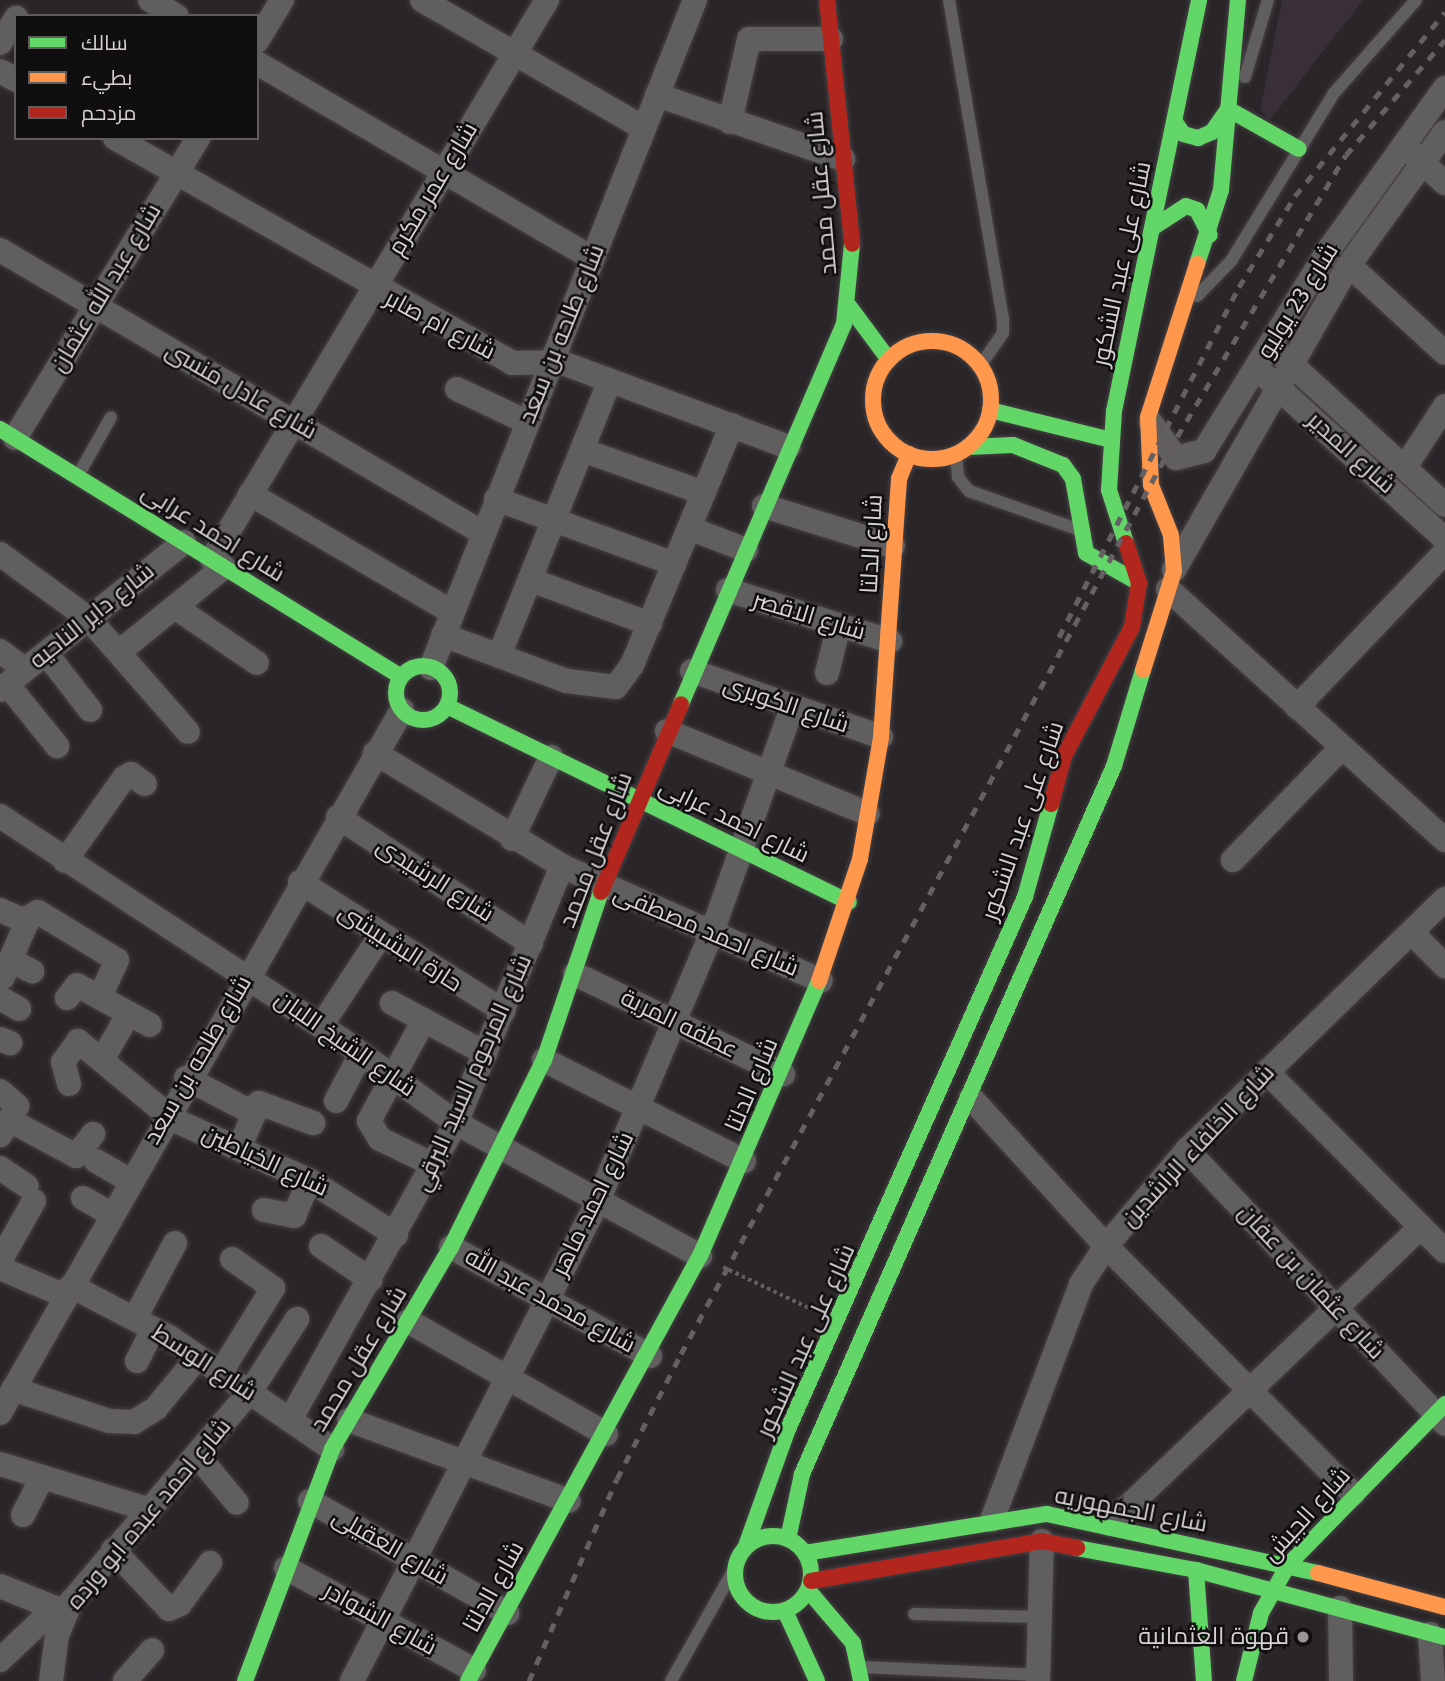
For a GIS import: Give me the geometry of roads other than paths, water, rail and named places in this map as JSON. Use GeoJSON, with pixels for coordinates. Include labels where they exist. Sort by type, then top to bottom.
{"type":"FeatureCollection","features":[{"type":"Feature","properties":{"kind":"street"},"geometry":{"type":"LineString","coordinates":[[150,0],[174,14]]}},
{"type":"Feature","properties":{"kind":"street"},"geometry":{"type":"LineString","coordinates":[[259,38],[282,0]]}},
{"type":"Feature","properties":{"kind":"street"},"geometry":{"type":"LineString","coordinates":[[422,0],[643,128]]}},
{"type":"Feature","properties":{"kind":"street","name":"شارع عمر مكرم"},"geometry":{"type":"LineString","coordinates":[[218,563],[250,494],[547,0]]}},
{"type":"Feature","properties":{"kind":"street","name":"شارع عقل محمد"},"geometry":{"type":"LineString","coordinates":[[245,1681],[310,1501],[332,1449],[451,1247],[544,1060],[603,886],[849,306],[853,257],[827,0]]}},
{"type":"Feature","properties":{"kind":"street","name":"شارع على عبد الشكور"},"geometry":{"type":"LineString","coordinates":[[746,1546],[788,1429],[839,1322],[1025,897],[1077,726],[1132,627],[1139,583],[1112,510],[1111,440],[1199,0]]}},
{"type":"Feature","properties":{"kind":"street","name":"شارع على عبد الشكور"},"geometry":{"type":"LineString","coordinates":[[788,1539],[802,1475],[971,1098],[1114,766],[1171,580],[1171,535],[1151,485],[1148,417],[1210,235],[1228,109],[1238,0]]}},
{"type":"Feature","properties":{"kind":"street","name":"شارع طلحه بن سعد"},"geometry":{"type":"LineString","coordinates":[[431,668],[657,95],[690,2]]}},
{"type":"Feature","properties":{"kind":"street"},"geometry":{"type":"LineString","coordinates":[[0,43],[14,20]]}},
{"type":"Feature","properties":{"kind":"street"},"geometry":{"type":"LineString","coordinates":[[730,122],[749,39],[831,39]]}},
{"type":"Feature","properties":{"kind":"street"},"geometry":{"type":"LineString","coordinates":[[259,64],[592,258]]}},
{"type":"Feature","properties":{"kind":"street","name":"شارع 23 يوليو"},"geometry":{"type":"LineString","coordinates":[[1148,417],[1168,452],[1196,458],[1409,135],[1445,88]]}},
{"type":"Feature","properties":{"kind":"street"},"geometry":{"type":"LineString","coordinates":[[657,95],[843,159]]}},
{"type":"Feature","properties":{"kind":"street"},"geometry":{"type":"LineString","coordinates":[[1175,122],[1183,134],[1198,138],[1228,109],[1299,149]]}},
{"type":"Feature","properties":{"kind":"street"},"geometry":{"type":"LineString","coordinates":[[1409,135],[1437,148],[1445,183]]}},
{"type":"Feature","properties":{"kind":"street","name":"شارع ام صابر"},"geometry":{"type":"LineString","coordinates":[[118,140],[372,288],[512,363],[550,363],[610,380],[789,447]]}},
{"type":"Feature","properties":{"kind":"street","name":"شارع عبد الله عثمان"},"geometry":{"type":"LineString","coordinates":[[7,434],[95,306],[197,140]]}},
{"type":"Feature","properties":{"kind":"street","name":"شارع 23 يوليو"},"geometry":{"type":"LineString","coordinates":[[1171,580],[1289,363],[1349,265],[1437,148]]}},
{"type":"Feature","properties":{"kind":"street"},"geometry":{"type":"LineString","coordinates":[[1152,228],[1186,206],[1197,210],[1210,235]]}},
{"type":"Feature","properties":{"kind":"street","name":"شارع عادل منسى"},"geometry":{"type":"LineString","coordinates":[[0,250],[483,533]]}},
{"type":"Feature","properties":{"kind":"street"},"geometry":{"type":"LineString","coordinates":[[1349,265],[1445,353]]}},
{"type":"Feature","properties":{"kind":"street"},"geometry":{"type":"LineString","coordinates":[[849,306],[888,360]]}},
{"type":"Feature","properties":{"kind":"street"},"geometry":{"type":"LineString","coordinates":[[962,450],[990,410],[980,366],[957,347],[928,341],[888,360],[873,404],[884,434],[909,454],[962,450],[1013,445],[1063,465],[1076,493],[1077,529],[1094,563],[1139,583]]}},
{"type":"Feature","properties":{"kind":"street","name":"شارع المدير"},"geometry":{"type":"LineString","coordinates":[[1270,345],[1445,505]]}},
{"type":"Feature","properties":{"kind":"street","name":"شارع المدير"},"geometry":{"type":"LineString","coordinates":[[1256,368],[1445,539]]}},
{"type":"Feature","properties":{"kind":"street"},"geometry":{"type":"LineString","coordinates":[[499,656],[610,380]]}},
{"type":"Feature","properties":{"kind":"street"},"geometry":{"type":"LineString","coordinates":[[457,389],[527,422]]}},
{"type":"Feature","properties":{"kind":"street"},"geometry":{"type":"LineString","coordinates":[[1405,467],[1445,406]]}},
{"type":"Feature","properties":{"kind":"street"},"geometry":{"type":"LineString","coordinates":[[990,410],[1111,440]]}},
{"type":"Feature","properties":{"kind":"street"},"geometry":{"type":"LineString","coordinates":[[250,494],[499,656],[608,691],[628,674],[732,425]]}},
{"type":"Feature","properties":{"kind":"street","name":"شارع احمد عرابى"},"geometry":{"type":"LineString","coordinates":[[7,434],[401,677]]}},
{"type":"Feature","properties":{"kind":"street"},"geometry":{"type":"LineString","coordinates":[[582,450],[704,493]]}},
{"type":"Feature","properties":{"kind":"street","name":"شارع الدلتا"},"geometry":{"type":"LineString","coordinates":[[471,1676],[649,1356],[744,1161],[821,981],[849,902],[881,737],[890,641],[893,546],[901,469],[909,454]]}},
{"type":"Feature","properties":{"kind":"street"},"geometry":{"type":"LineString","coordinates":[[496,499],[675,564]]}},
{"type":"Feature","properties":{"kind":"street"},"geometry":{"type":"LineString","coordinates":[[764,506],[893,546]]}},
{"type":"Feature","properties":{"kind":"street"},"geometry":{"type":"LineString","coordinates":[[690,527],[746,550]]}},
{"type":"Feature","properties":{"kind":"street","name":"شارع داير الناحيه"},"geometry":{"type":"LineString","coordinates":[[11,682],[184,542]]}},
{"type":"Feature","properties":{"kind":"street"},"geometry":{"type":"LineString","coordinates":[[1297,707],[1445,552]]}},
{"type":"Feature","properties":{"kind":"street"},"geometry":{"type":"LineString","coordinates":[[0,554],[89,619],[188,732]]}},
{"type":"Feature","properties":{"kind":"street"},"geometry":{"type":"LineString","coordinates":[[119,653],[174,607],[218,563]]}},
{"type":"Feature","properties":{"kind":"street"},"geometry":{"type":"LineString","coordinates":[[531,580],[650,624]]}},
{"type":"Feature","properties":{"kind":"street"},"geometry":{"type":"LineString","coordinates":[[1171,580],[1297,707],[1445,840]]}},
{"type":"Feature","properties":{"kind":"street","name":"شارع الاقصر"},"geometry":{"type":"LineString","coordinates":[[727,590],[890,641]]}},
{"type":"Feature","properties":{"kind":"street"},"geometry":{"type":"LineString","coordinates":[[174,607],[257,663]]}},
{"type":"Feature","properties":{"kind":"street"},"geometry":{"type":"LineString","coordinates":[[827,673],[839,625]]}},
{"type":"Feature","properties":{"kind":"street"},"geometry":{"type":"LineString","coordinates":[[0,651],[11,682],[57,746]]}},
{"type":"Feature","properties":{"kind":"street"},"geometry":{"type":"LineString","coordinates":[[46,653],[90,710]]}},
{"type":"Feature","properties":{"kind":"street"},"geometry":{"type":"LineString","coordinates":[[415,667],[431,668],[448,683],[447,706],[420,720],[402,710],[396,694],[401,677],[415,667]]}},
{"type":"Feature","properties":{"kind":"street","name":"شارع الكوبرى"},"geometry":{"type":"LineString","coordinates":[[692,671],[881,737]]}},
{"type":"Feature","properties":{"kind":"street","name":"شارع احمد عرابى"},"geometry":{"type":"LineString","coordinates":[[447,706],[849,902]]}},
{"type":"Feature","properties":{"kind":"street","name":"شارع احمد ماهر"},"geometry":{"type":"LineString","coordinates":[[352,1681],[598,1201],[675,1022],[744,851],[792,708]]}},
{"type":"Feature","properties":{"kind":"street","name":"شارع طلحه بن سعد"},"geometry":{"type":"LineString","coordinates":[[6,1396],[68,1291],[186,1078],[402,710]]}},
{"type":"Feature","properties":{"kind":"street"},"geometry":{"type":"LineString","coordinates":[[1077,726],[1090,762],[1114,766]]}},
{"type":"Feature","properties":{"kind":"street"},"geometry":{"type":"LineString","coordinates":[[667,731],[868,814]]}},
{"type":"Feature","properties":{"kind":"street"},"geometry":{"type":"LineString","coordinates":[[1233,860],[1342,747]]}},
{"type":"Feature","properties":{"kind":"street","name":"شارع احمد مصطفى"},"geometry":{"type":"LineString","coordinates":[[375,753],[512,839],[562,866],[710,935],[821,981]]}},
{"type":"Feature","properties":{"kind":"street"},"geometry":{"type":"LineString","coordinates":[[512,839],[551,757]]}},
{"type":"Feature","properties":{"kind":"street"},"geometry":{"type":"LineString","coordinates":[[65,861],[124,778],[131,775],[145,784]]}},
{"type":"Feature","properties":{"kind":"street"},"geometry":{"type":"LineString","coordinates":[[1045,828],[1076,801],[1092,815]]}},
{"type":"Feature","properties":{"kind":"street","name":"شارع الشيخ اللبان"},"geometry":{"type":"LineString","coordinates":[[0,816],[321,1026],[500,1150],[699,1256]]}},
{"type":"Feature","properties":{"kind":"street","name":"شارع الرشيدى"},"geometry":{"type":"LineString","coordinates":[[338,817],[531,944]]}},
{"type":"Feature","properties":{"kind":"street","name":"شارع المرحوم السيد البرقي"},"geometry":{"type":"LineString","coordinates":[[290,1420],[371,1280],[456,1122],[562,866]]}},
{"type":"Feature","properties":{"kind":"street","name":"حارة البشبيشى"},"geometry":{"type":"LineString","coordinates":[[300,882],[379,938],[503,1011]]}},
{"type":"Feature","properties":{"kind":"street","name":"شارع الخلفاء الراشدين"},"geometry":{"type":"LineString","coordinates":[[992,1520],[1081,1284],[1106,1245],[1187,1150],[1445,899]]}},
{"type":"Feature","properties":{"kind":"street"},"geometry":{"type":"LineString","coordinates":[[0,910],[27,922]]}},
{"type":"Feature","properties":{"kind":"street"},"geometry":{"type":"LineString","coordinates":[[27,922],[43,914],[117,960],[100,997]]}},
{"type":"Feature","properties":{"kind":"street"},"geometry":{"type":"LineString","coordinates":[[13,983],[27,922]]}},
{"type":"Feature","properties":{"kind":"street"},"geometry":{"type":"LineString","coordinates":[[1412,933],[1445,966]]}},
{"type":"Feature","properties":{"kind":"street"},"geometry":{"type":"LineString","coordinates":[[321,1026],[379,938]]}},
{"type":"Feature","properties":{"kind":"street","name":"عطفه المرية"},"geometry":{"type":"LineString","coordinates":[[575,974],[783,1074]]}},
{"type":"Feature","properties":{"kind":"street"},"geometry":{"type":"LineString","coordinates":[[67,998],[78,985],[139,1019],[102,1060]]}},
{"type":"Feature","properties":{"kind":"street"},"geometry":{"type":"LineString","coordinates":[[392,1003],[485,1053]]}},
{"type":"Feature","properties":{"kind":"street"},"geometry":{"type":"LineString","coordinates":[[424,1020],[392,1075],[370,1123],[380,1139],[434,1166]]}},
{"type":"Feature","properties":{"kind":"street","name":"شارع الخياطين"},"geometry":{"type":"LineString","coordinates":[[69,1084],[63,1062],[74,1041],[102,1060],[166,1115],[240,1146],[309,1180],[396,1235]]}},
{"type":"Feature","properties":{"kind":"street"},"geometry":{"type":"LineString","coordinates":[[336,1101],[362,1054]]}},
{"type":"Feature","properties":{"kind":"street"},"geometry":{"type":"LineString","coordinates":[[544,1060],[744,1161]]}},
{"type":"Feature","properties":{"kind":"street"},"geometry":{"type":"LineString","coordinates":[[1267,1072],[1445,1251]]}},
{"type":"Feature","properties":{"kind":"street"},"geometry":{"type":"LineString","coordinates":[[186,1078],[253,1113]]}},
{"type":"Feature","properties":{"kind":"street"},"geometry":{"type":"LineString","coordinates":[[0,1091],[16,1102],[5,1128],[76,1156],[93,1134]]}},
{"type":"Feature","properties":{"kind":"street"},"geometry":{"type":"LineString","coordinates":[[971,1098],[1106,1245],[1353,1494]]}},
{"type":"Feature","properties":{"kind":"street"},"geometry":{"type":"LineString","coordinates":[[240,1146],[253,1113],[264,1103],[313,1123]]}},
{"type":"Feature","properties":{"kind":"street","name":"شارع عثمان بن عفان"},"geometry":{"type":"LineString","coordinates":[[1187,1150],[1337,1310],[1442,1414]]}},
{"type":"Feature","properties":{"kind":"street"},"geometry":{"type":"LineString","coordinates":[[96,1161],[129,1180]]}},
{"type":"Feature","properties":{"kind":"street"},"geometry":{"type":"LineString","coordinates":[[0,1168],[31,1194],[0,1262]]}},
{"type":"Feature","properties":{"kind":"street"},"geometry":{"type":"LineString","coordinates":[[264,1210],[294,1216],[309,1180]]}},
{"type":"Feature","properties":{"kind":"street"},"geometry":{"type":"LineString","coordinates":[[83,1198],[111,1214]]}},
{"type":"Feature","properties":{"kind":"street"},"geometry":{"type":"LineString","coordinates":[[1110,1524],[1252,1393],[1421,1227]]}},
{"type":"Feature","properties":{"kind":"street"},"geometry":{"type":"LineString","coordinates":[[137,1362],[144,1323],[175,1243]]}},
{"type":"Feature","properties":{"kind":"street"},"geometry":{"type":"LineString","coordinates":[[321,1246],[371,1280]]}},
{"type":"Feature","properties":{"kind":"street","name":"شارع محمد عبد الله"},"geometry":{"type":"LineString","coordinates":[[451,1247],[649,1356]]}},
{"type":"Feature","properties":{"kind":"street"},"geometry":{"type":"LineString","coordinates":[[221,1372],[273,1288],[232,1259]]}},
{"type":"Feature","properties":{"kind":"street","name":"شارع الوسط"},"geometry":{"type":"LineString","coordinates":[[0,1268],[68,1291],[144,1323],[221,1372],[332,1449]]}},
{"type":"Feature","properties":{"kind":"street","name":"شارع احمد عبده ابو ورده"},"geometry":{"type":"LineString","coordinates":[[51,1681],[60,1610],[150,1510],[250,1392],[297,1319]]}},
{"type":"Feature","properties":{"kind":"street"},"geometry":{"type":"LineString","coordinates":[[408,1321],[606,1434]]}},
{"type":"Feature","properties":{"kind":"street"},"geometry":{"type":"LineString","coordinates":[[6,1396],[108,1421],[134,1422],[156,1408],[198,1357]]}},
{"type":"Feature","properties":{"kind":"street","name":"شارع الجيش"},"geometry":{"type":"LineString","coordinates":[[1244,1681],[1258,1623],[1272,1590],[1288,1565],[1353,1494],[1442,1414]]}},
{"type":"Feature","properties":{"kind":"street"},"geometry":{"type":"LineString","coordinates":[[349,1420],[569,1501]]}},
{"type":"Feature","properties":{"kind":"street"},"geometry":{"type":"LineString","coordinates":[[197,1455],[237,1503]]}},
{"type":"Feature","properties":{"kind":"street"},"geometry":{"type":"LineString","coordinates":[[0,1464],[150,1510]]}},
{"type":"Feature","properties":{"kind":"street"},"geometry":{"type":"LineString","coordinates":[[23,1515],[53,1480]]}},
{"type":"Feature","properties":{"kind":"street","name":"شارع العقيلى"},"geometry":{"type":"LineString","coordinates":[[310,1501],[506,1613]]}},
{"type":"Feature","properties":{"kind":"street","name":"شارع الجمهوريه"},"geometry":{"type":"LineString","coordinates":[[805,1553],[992,1520],[1047,1514],[1110,1524],[1288,1565],[1445,1607]]}},
{"type":"Feature","properties":{"kind":"street"},"geometry":{"type":"LineString","coordinates":[[810,1586],[785,1611],[763,1612],[744,1600],[734,1569],[746,1546],[766,1536],[788,1539],[805,1553],[810,1586],[834,1615],[861,1674]]}},
{"type":"Feature","properties":{"kind":"street"},"geometry":{"type":"LineString","coordinates":[[1038,1678],[1042,1541]]}},
{"type":"Feature","properties":{"kind":"street","name":"شارع الجمهوريه"},"geometry":{"type":"LineString","coordinates":[[810,1586],[1042,1541],[1196,1570],[1438,1636]]}},
{"type":"Feature","properties":{"kind":"street"},"geometry":{"type":"LineString","coordinates":[[113,1550],[169,1609],[180,1604],[210,1563]]}},
{"type":"Feature","properties":{"kind":"street","name":"شارع الشوادر"},"geometry":{"type":"LineString","coordinates":[[286,1568],[383,1620],[471,1676]]}},
{"type":"Feature","properties":{"kind":"street"},"geometry":{"type":"LineString","coordinates":[[1196,1570],[1205,1622],[1204,1681]]}},
{"type":"Feature","properties":{"kind":"street"},"geometry":{"type":"LineString","coordinates":[[0,1586],[60,1610],[3,1667]]}},
{"type":"Feature","properties":{"kind":"street"},"geometry":{"type":"LineString","coordinates":[[1340,1608],[1341,1681]]}},
{"type":"Feature","properties":{"kind":"street"},"geometry":{"type":"LineString","coordinates":[[785,1611],[817,1681]]}},
{"type":"Feature","properties":{"kind":"street"},"geometry":{"type":"LineString","coordinates":[[1205,1622],[1222,1615]]}},
{"type":"Feature","properties":{"kind":"street"},"geometry":{"type":"LineString","coordinates":[[1241,1615],[1258,1623]]}},
{"type":"Feature","properties":{"kind":"street"},"geometry":{"type":"LineString","coordinates":[[1433,1681],[1438,1636]]}},
{"type":"Feature","properties":{"kind":"street"},"geometry":{"type":"LineString","coordinates":[[125,1681],[152,1650]]}},
{"type":"Feature","properties":{"kind":"lane"},"geometry":{"type":"LineString","coordinates":[[949,0],[1003,319],[1003,333],[980,366]]}},
{"type":"Feature","properties":{"kind":"lane"},"geometry":{"type":"LineString","coordinates":[[1228,109],[1257,45],[1268,0]]}},
{"type":"Feature","properties":{"kind":"lane"},"geometry":{"type":"LineString","coordinates":[[1186,306],[1231,261],[1299,149],[1354,67],[1416,0]]}},
{"type":"Feature","properties":{"kind":"lane"},"geometry":{"type":"LineString","coordinates":[[77,477],[111,417]]}},
{"type":"Feature","properties":{"kind":"lane"},"geometry":{"type":"LineString","coordinates":[[962,450],[958,477],[969,491],[1077,529]]}},
{"type":"Feature","properties":{"kind":"lane"},"geometry":{"type":"LineString","coordinates":[[671,1681],[734,1569]]}},
{"type":"Feature","properties":{"kind":"lane"},"geometry":{"type":"LineString","coordinates":[[914,1614],[1040,1617]]}},
{"type":"Feature","properties":{"kind":"lane"},"geometry":{"type":"LineString","coordinates":[[861,1674],[1038,1678]]}},
{"type":"Feature","properties":{"kind":"railway"},"geometry":{"type":"LineString","coordinates":[[1059,637],[1239,287],[1295,196],[1445,12]]}},
{"type":"Feature","properties":{"kind":"railway"},"geometry":{"type":"LineString","coordinates":[[529,1681],[617,1479],[681,1354],[1168,452],[1346,155],[1445,40]]}},
{"type":"Feature","properties":{"kind":"place","name":"قهوة العثمانية"},"geometry":{"type":"Point","coordinates":[1303,1637]}}]}
